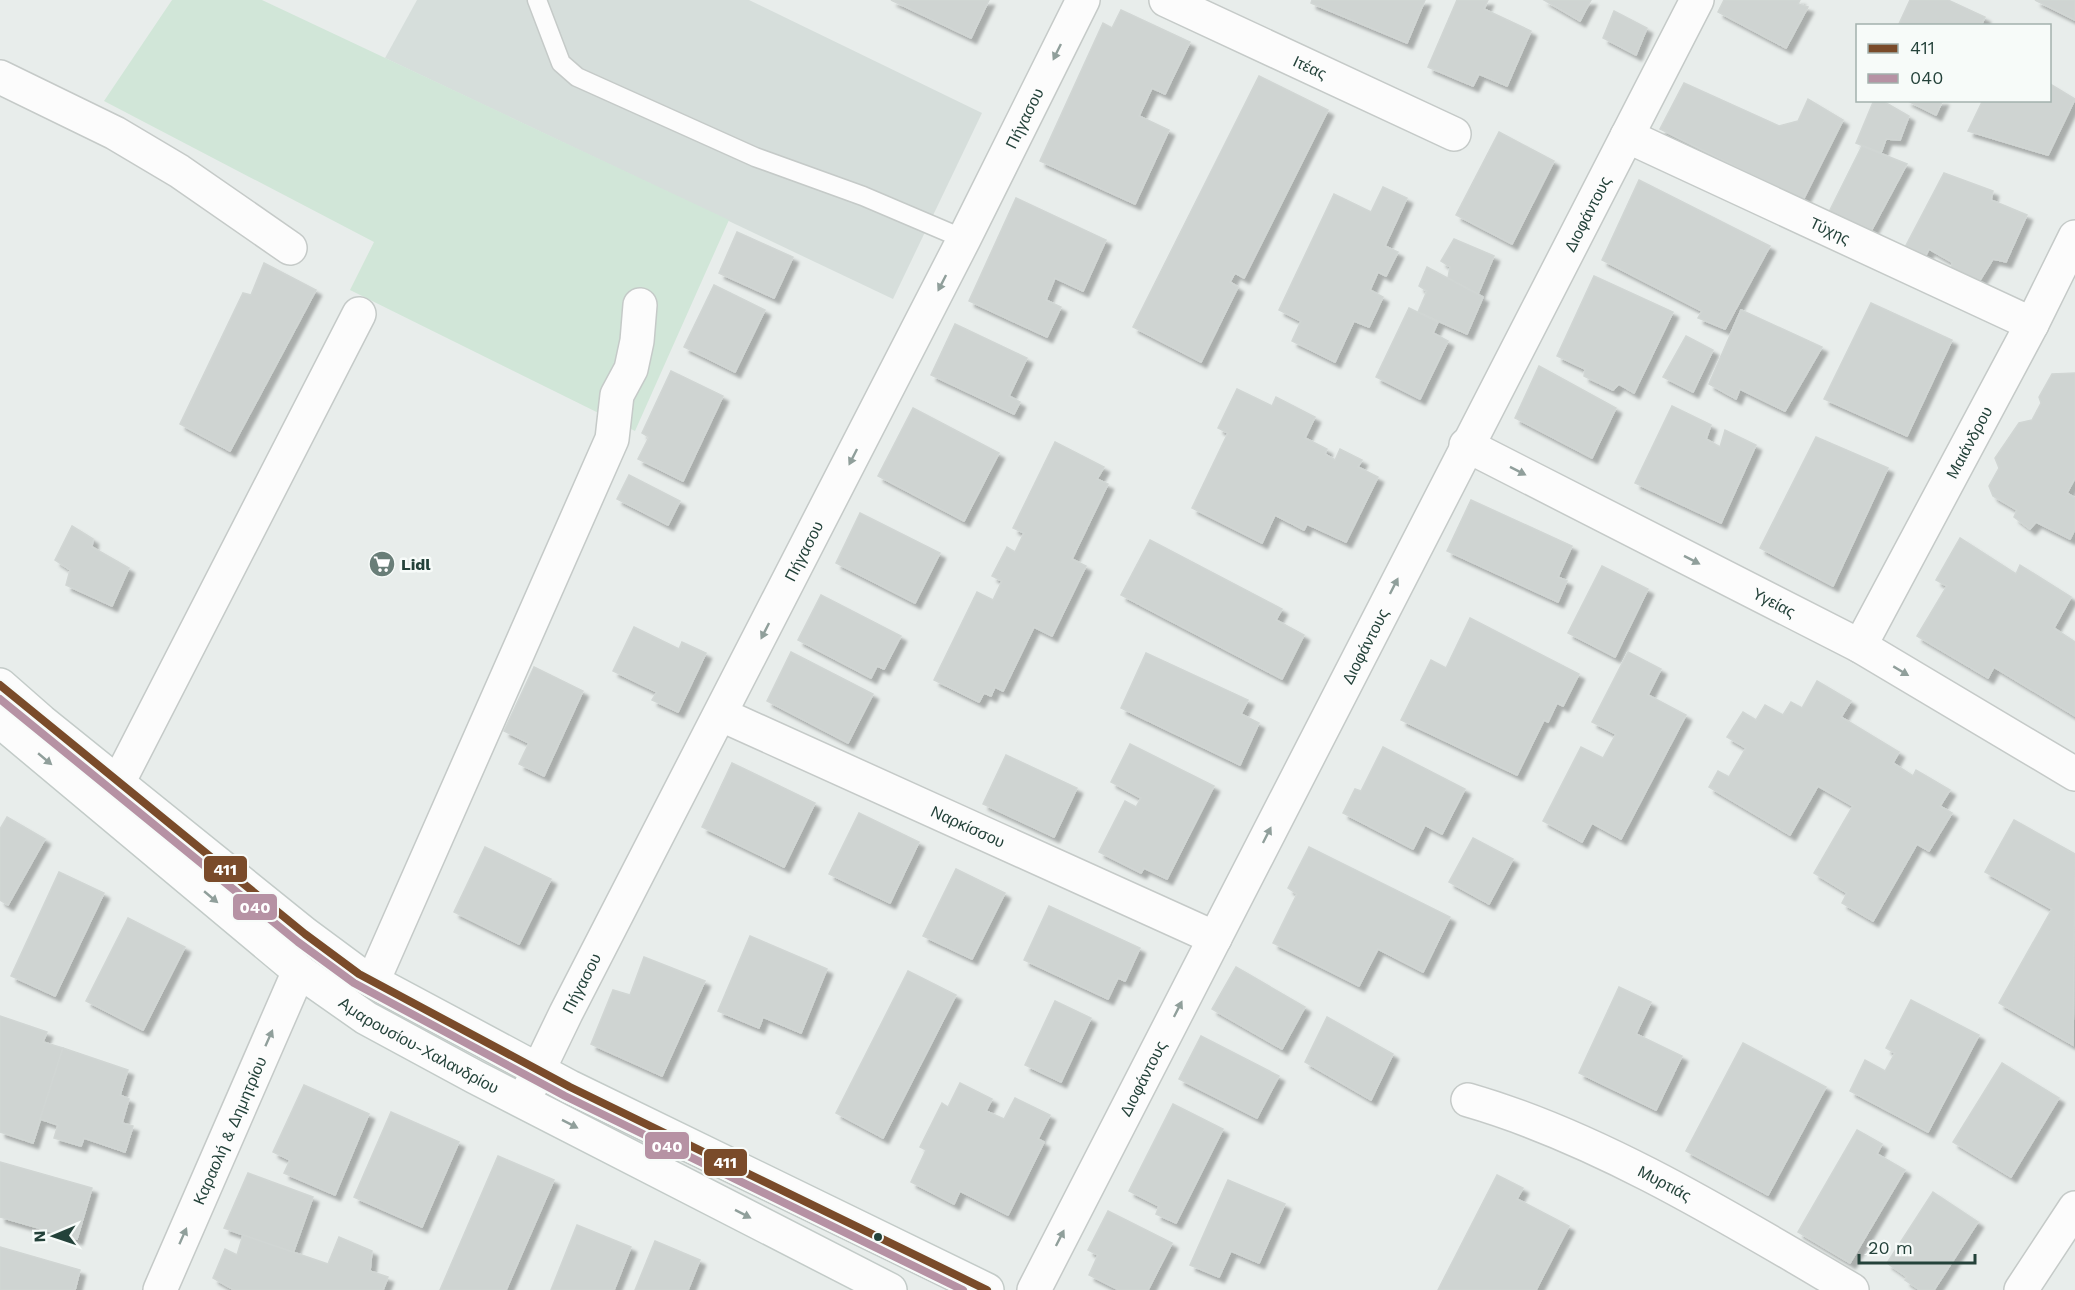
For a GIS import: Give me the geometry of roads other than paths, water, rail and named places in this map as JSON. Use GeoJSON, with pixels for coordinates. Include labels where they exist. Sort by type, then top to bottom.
{"type":"FeatureCollection","features":[{"type":"Feature","properties":{"kind":"street","name":"Πήγασου"},"geometry":{"type":"LineString","coordinates":[[524,1100],[964,239],[1083,0]]}},
{"type":"Feature","properties":{"kind":"street","name":"Ιτέας"},"geometry":{"type":"LineString","coordinates":[[1166,0],[1454,134]]}},
{"type":"Feature","properties":{"kind":"street","name":"Διοφάντους"},"geometry":{"type":"LineString","coordinates":[[1034,1290],[1466,445],[1697,0]]}},
{"type":"Feature","properties":{"kind":"street"},"geometry":{"type":"LineString","coordinates":[[0,77],[115,133],[178,171],[290,248]]}},
{"type":"Feature","properties":{"kind":"street","name":"Τύχης"},"geometry":{"type":"LineString","coordinates":[[1628,136],[2032,324]]}},
{"type":"Feature","properties":{"kind":"street","name":"Μαιάνδρου"},"geometry":{"type":"LineString","coordinates":[[1860,646],[2032,324],[2075,237]]}},
{"type":"Feature","properties":{"kind":"street"},"geometry":{"type":"LineString","coordinates":[[372,981],[612,439],[617,395],[631,369],[637,341],[640,304]]}},
{"type":"Feature","properties":{"kind":"street"},"geometry":{"type":"LineString","coordinates":[[118,783],[359,314]]}},
{"type":"Feature","properties":{"kind":"street","name":"Υγείας"},"geometry":{"type":"LineString","coordinates":[[1466,445],[1860,646],[2075,774]]}},
{"type":"Feature","properties":{"kind":"street","name":"Αμαρουσίου-Χαλανδρίου"},"geometry":{"type":"LineString","coordinates":[[0,685],[305,934],[372,981],[570,1087],[987,1290]]}},
{"type":"Feature","properties":{"kind":"street","name":"Ναρκίσσου"},"geometry":{"type":"LineString","coordinates":[[722,715],[1215,938]]}},
{"type":"Feature","properties":{"kind":"street","name":"Αμαρουσίου-Χαλανδρίου"},"geometry":{"type":"LineString","coordinates":[[0,722],[299,971],[375,1023],[890,1290]]}},
{"type":"Feature","properties":{"kind":"street","name":"Καραολή & Δημητρίου"},"geometry":{"type":"LineString","coordinates":[[160,1290],[299,971]]}},
{"type":"Feature","properties":{"kind":"street","name":"Μυρτιάς"},"geometry":{"type":"LineString","coordinates":[[1468,1100],[1549,1128],[1695,1200],[1852,1290]]}},
{"type":"Feature","properties":{"kind":"street"},"geometry":{"type":"LineString","coordinates":[[2021,1290],[2075,1208]]}},
{"type":"Feature","properties":{"kind":"lane"},"geometry":{"type":"LineString","coordinates":[[537,0],[561,63],[577,77],[755,157],[863,196],[964,239]]}},
{"type":"Feature","properties":{"kind":"place","name":"Lidl"},"geometry":{"type":"Point","coordinates":[382,564]}}]}
